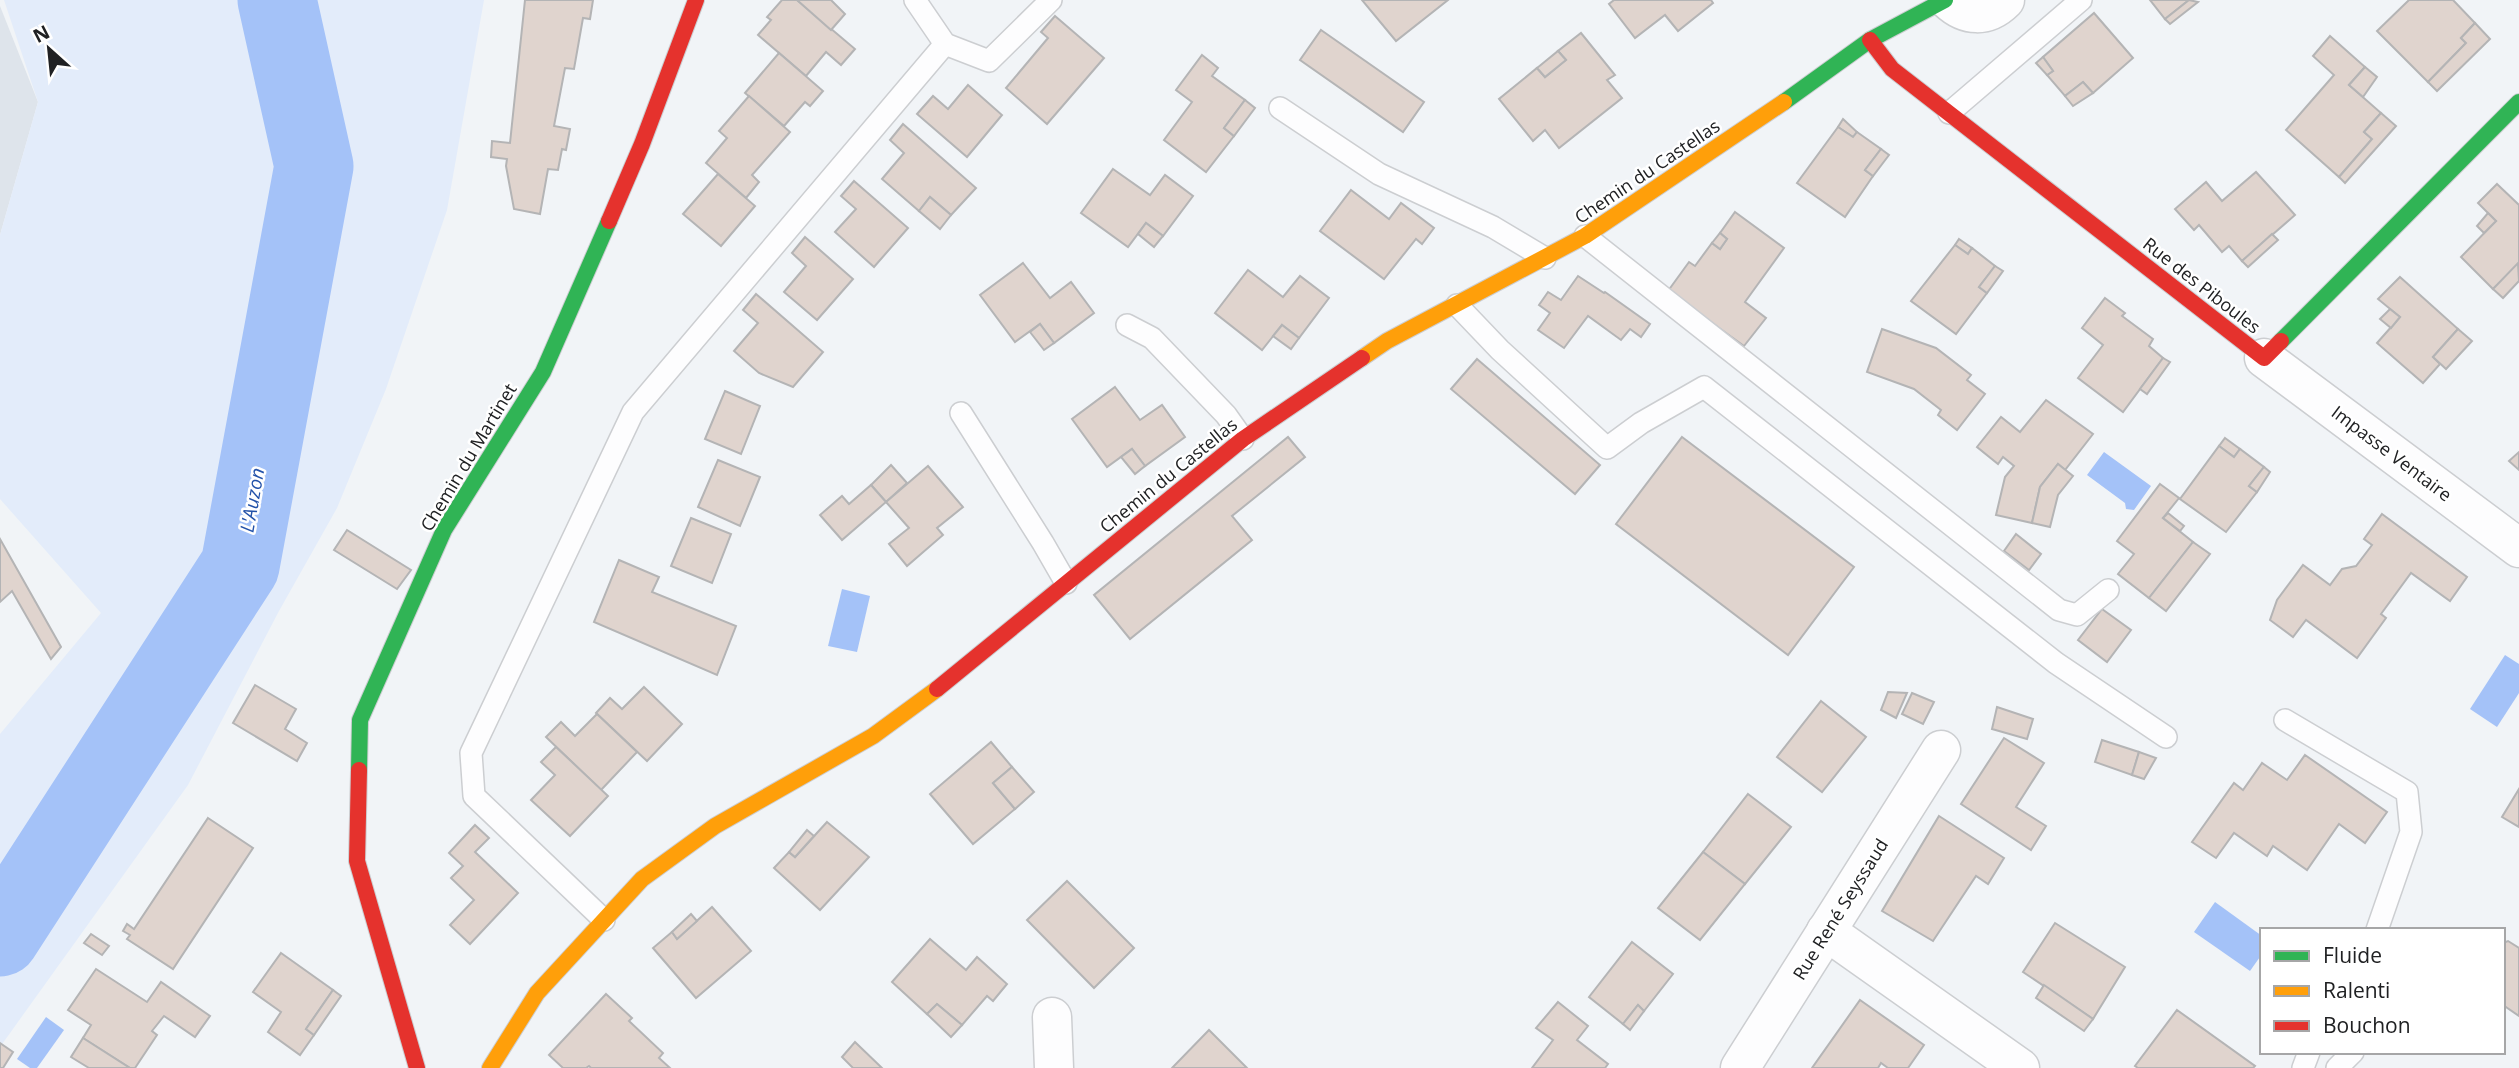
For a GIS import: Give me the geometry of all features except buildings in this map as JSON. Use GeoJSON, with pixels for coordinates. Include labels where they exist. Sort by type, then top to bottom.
{"type":"FeatureCollection","features":[{"type":"Feature","properties":{"kind":"street","name":"Chemin du Martinet"},"geometry":{"type":"LineString","coordinates":[[417,1068],[357,861],[360,720],[444,530],[543,372],[642,144],[696,0]]}},
{"type":"Feature","properties":{"kind":"street"},"geometry":{"type":"LineString","coordinates":[[1946,0],[1969,13],[1983,13],[1996,8],[2005,0]]}},
{"type":"Feature","properties":{"kind":"street","name":"Chemin du Castellas"},"geometry":{"type":"LineString","coordinates":[[490,1068],[537,993],[604,920],[642,879],[715,825],[873,736],[941,686],[1242,439],[1387,341],[1585,236],[1797,93],[1870,40],[1946,0]]}},
{"type":"Feature","properties":{"kind":"street","name":"Rue des Piboules"},"geometry":{"type":"LineString","coordinates":[[1870,40],[1892,69],[2264,358],[2519,102]]}},
{"type":"Feature","properties":{"kind":"street","name":"Impasse Ventaire"},"geometry":{"type":"LineString","coordinates":[[2264,358],[2519,548]]}},
{"type":"Feature","properties":{"kind":"street","name":"Rue René Seyssaud"},"geometry":{"type":"LineString","coordinates":[[1740,1068],[1941,750]]}},
{"type":"Feature","properties":{"kind":"street"},"geometry":{"type":"LineString","coordinates":[[1826,931],[2020,1068]]}},
{"type":"Feature","properties":{"kind":"street"},"geometry":{"type":"LineString","coordinates":[[1052,1017],[1054,1068]]}},
{"type":"Feature","properties":{"kind":"lane"},"geometry":{"type":"LineString","coordinates":[[915,0],[945,44],[989,61],[1051,0]]}},
{"type":"Feature","properties":{"kind":"lane"},"geometry":{"type":"LineString","coordinates":[[1949,113],[2081,0]]}},
{"type":"Feature","properties":{"kind":"lane"},"geometry":{"type":"LineString","coordinates":[[604,920],[474,796],[471,752],[633,412],[945,44]]}},
{"type":"Feature","properties":{"kind":"lane"},"geometry":{"type":"LineString","coordinates":[[1280,108],[1379,174],[1493,227],[1545,258]]}},
{"type":"Feature","properties":{"kind":"lane"},"geometry":{"type":"LineString","coordinates":[[1585,236],[2059,610],[2077,615],[2108,590]]}},
{"type":"Feature","properties":{"kind":"lane"},"geometry":{"type":"LineString","coordinates":[[1457,305],[1500,350],[1607,448],[1641,423],[1704,387],[2056,663],[2166,737]]}},
{"type":"Feature","properties":{"kind":"lane"},"geometry":{"type":"LineString","coordinates":[[1126,325],[1152,338],[1226,415],[1242,439]]}},
{"type":"Feature","properties":{"kind":"lane"},"geometry":{"type":"LineString","coordinates":[[961,413],[1066,583]]}},
{"type":"Feature","properties":{"kind":"lane"},"geometry":{"type":"LineString","coordinates":[[2285,720],[2407,792],[2411,832],[2378,928]]}},
{"type":"Feature","properties":{"kind":"lane"},"geometry":{"type":"LineString","coordinates":[[2337,1068],[2351,1054]]}},
{"type":"Feature","properties":{"kind":"shaded area"},"geometry":{"type":"Polygon","coordinates":[[[4,0],[484,0],[447,210],[386,389],[337,508],[279,611],[188,785],[0,1047],[0,734],[101,613],[0,499],[0,235],[38,102],[4,0]]]}},
{"type":"Feature","properties":{"kind":"shaded area"},"geometry":{"type":"Polygon","coordinates":[[[0,6],[38,102],[0,235],[0,6]]]}},
{"type":"Feature","properties":{"kind":"water"},"geometry":{"type":"Polygon","coordinates":[[[2104,452],[2151,486],[2134,510],[2126,509],[2125,503],[2087,475],[2104,452]]]}},
{"type":"Feature","properties":{"kind":"water"},"geometry":{"type":"Polygon","coordinates":[[[842,589],[870,596],[857,652],[828,646],[842,589]]]}},
{"type":"Feature","properties":{"kind":"water"},"geometry":{"type":"Polygon","coordinates":[[[2505,655],[2519,664],[2519,693],[2497,727],[2470,709],[2505,655]]]}},
{"type":"Feature","properties":{"kind":"water"},"geometry":{"type":"Polygon","coordinates":[[[2215,902],[2260,935],[2260,957],[2250,971],[2194,932],[2215,902]]]}},
{"type":"Feature","properties":{"kind":"water"},"geometry":{"type":"Polygon","coordinates":[[[46,1017],[64,1030],[37,1068],[30,1068],[17,1059],[46,1017]]]}},
{"type":"Feature","properties":{"kind":"waterway","name":"L'Auzon"},"geometry":{"type":"LineString","coordinates":[[0,937],[240,566],[314,166],[277,0]]}},
{"type":"Feature","properties":{"kind":"traffic: fast"},"geometry":{"type":"LineString","coordinates":[[1784,102],[1870,40],[1945,0]]}},
{"type":"Feature","properties":{"kind":"traffic: fast"},"geometry":{"type":"LineString","coordinates":[[2281,341],[2519,102]]}},
{"type":"Feature","properties":{"kind":"traffic: fast"},"geometry":{"type":"LineString","coordinates":[[359,770],[360,720],[444,530],[543,372],[609,221]]}},
{"type":"Feature","properties":{"kind":"traffic: slow"},"geometry":{"type":"LineString","coordinates":[[1362,358],[1387,341],[1585,236],[1784,102]]}},
{"type":"Feature","properties":{"kind":"traffic: slow"},"geometry":{"type":"LineString","coordinates":[[490,1068],[537,993],[642,879],[715,826],[873,736],[937,689]]}},
{"type":"Feature","properties":{"kind":"traffic: jam"},"geometry":{"type":"LineString","coordinates":[[609,221],[642,144],[696,0]]}},
{"type":"Feature","properties":{"kind":"traffic: jam"},"geometry":{"type":"LineString","coordinates":[[1870,40],[1892,69],[2264,358],[2281,341]]}},
{"type":"Feature","properties":{"kind":"traffic: jam"},"geometry":{"type":"LineString","coordinates":[[937,689],[1243,439],[1362,358]]}},
{"type":"Feature","properties":{"kind":"traffic: jam"},"geometry":{"type":"LineString","coordinates":[[359,770],[357,861],[417,1068]]}}]}
